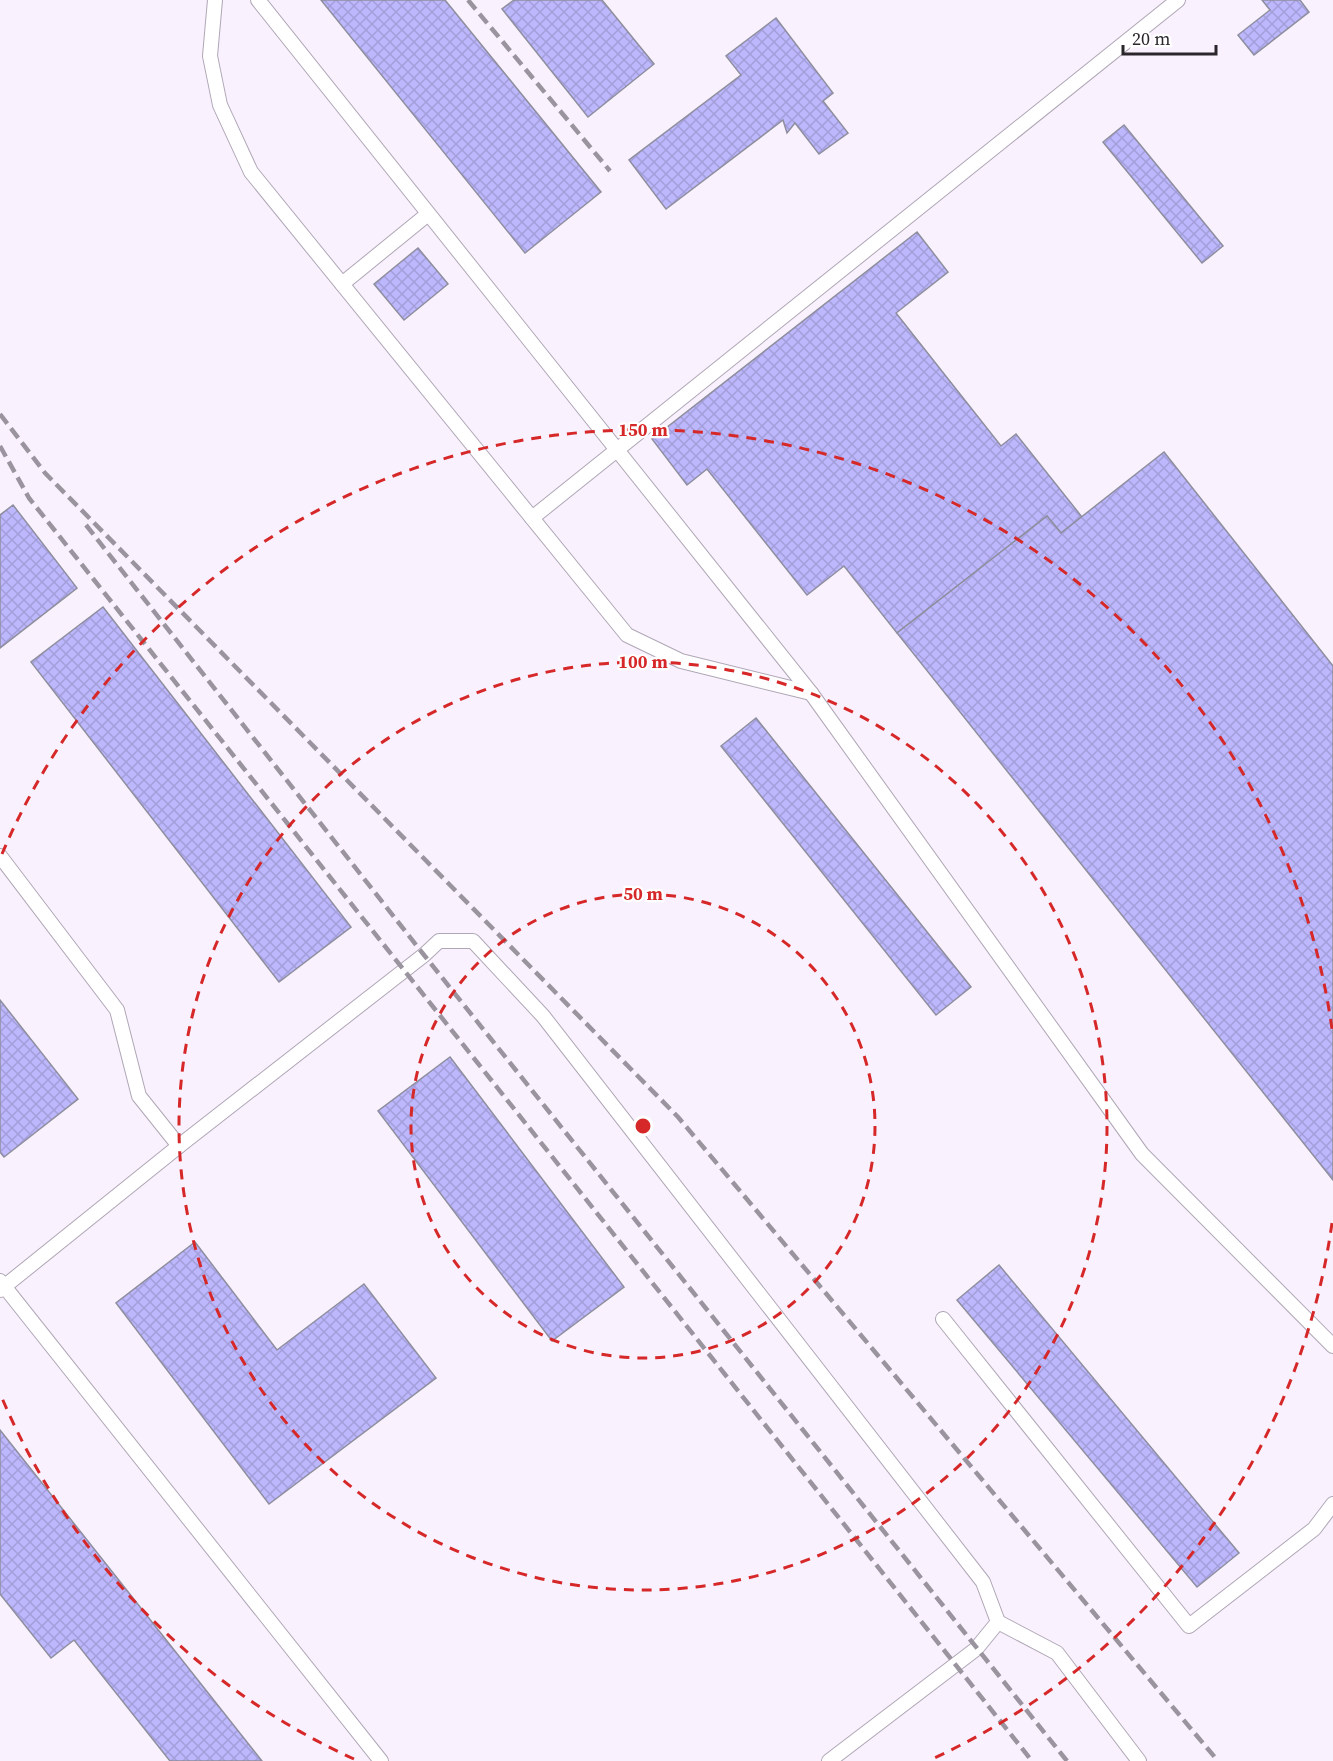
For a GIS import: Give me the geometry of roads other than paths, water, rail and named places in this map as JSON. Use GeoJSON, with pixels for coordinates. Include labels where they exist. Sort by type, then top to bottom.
{"type":"FeatureCollection","features":[{"type":"Feature","properties":{"kind":"lane"},"geometry":{"type":"LineString","coordinates":[[215,0],[210,56],[220,105],[251,172],[627,635],[681,661],[811,693]]}},
{"type":"Feature","properties":{"kind":"lane"},"geometry":{"type":"LineString","coordinates":[[258,0],[811,693],[1142,1154],[1333,1346]]}},
{"type":"Feature","properties":{"kind":"lane"},"geometry":{"type":"LineString","coordinates":[[532,518],[1178,0]]}},
{"type":"Feature","properties":{"kind":"lane"},"geometry":{"type":"LineString","coordinates":[[342,284],[428,214]]}},
{"type":"Feature","properties":{"kind":"lane"},"geometry":{"type":"LineString","coordinates":[[0,856],[117,1010],[139,1096],[179,1146]]}},
{"type":"Feature","properties":{"kind":"lane"},"geometry":{"type":"LineString","coordinates":[[381,1761],[1,1286],[439,941],[473,941],[543,1016],[969,1563],[983,1582],[998,1622],[1057,1653],[1139,1761]]}},
{"type":"Feature","properties":{"kind":"lane"},"geometry":{"type":"LineString","coordinates":[[943,1319],[1189,1626],[1314,1529],[1333,1504]]}},
{"type":"Feature","properties":{"kind":"lane"},"geometry":{"type":"LineString","coordinates":[[829,1761],[976,1648],[998,1622]]}},
{"type":"Feature","properties":{"kind":"railway"},"geometry":{"type":"LineString","coordinates":[[468,0],[610,171]]}},
{"type":"Feature","properties":{"kind":"railway"},"geometry":{"type":"LineString","coordinates":[[0,414],[45,473],[678,1117],[1218,1761]]}},
{"type":"Feature","properties":{"kind":"railway"},"geometry":{"type":"LineString","coordinates":[[0,446],[29,498],[1032,1761]]}},
{"type":"Feature","properties":{"kind":"railway"},"geometry":{"type":"LineString","coordinates":[[86,525],[424,955],[1067,1761]]}}]}
